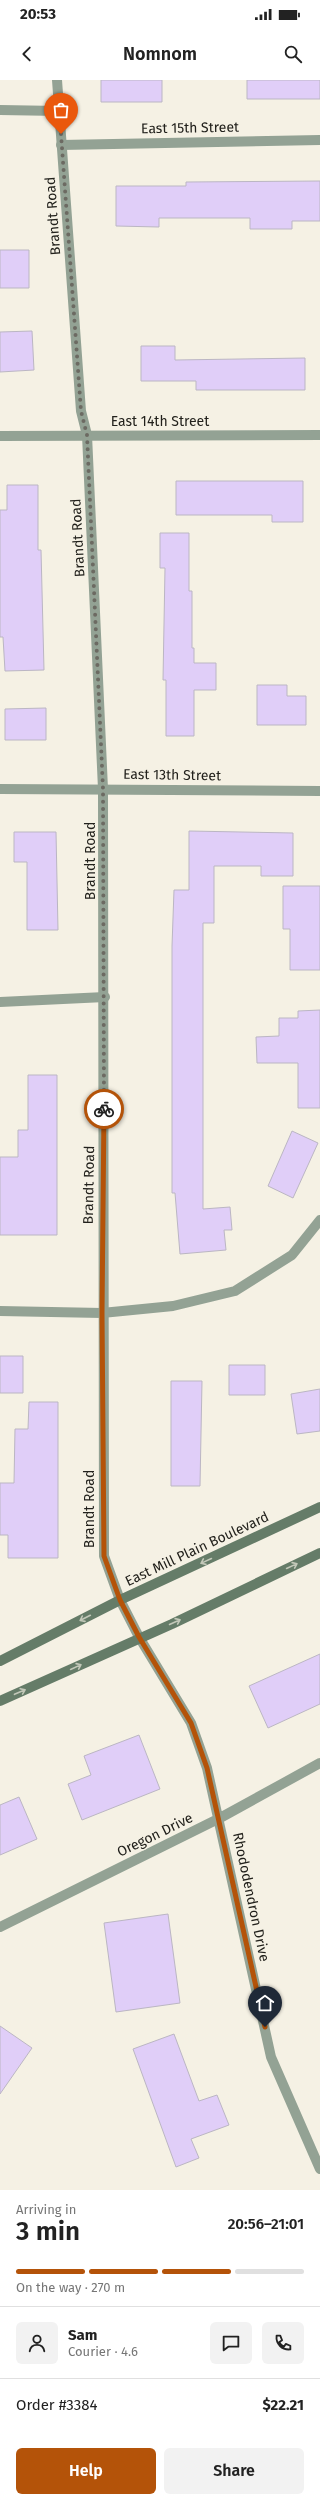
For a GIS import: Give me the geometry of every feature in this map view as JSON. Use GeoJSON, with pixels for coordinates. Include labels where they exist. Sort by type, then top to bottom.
{"type":"FeatureCollection","features":[{"type":"Feature","properties":{"kind":"main road","name":"East Mill Plain Boulevard"},"geometry":{"type":"LineString","coordinates":[[0,1661],[120,1600],[320,1507]]}},
{"type":"Feature","properties":{"kind":"main road"},"geometry":{"type":"LineString","coordinates":[[0,1700],[139,1637],[172,1624],[320,1553]]}},
{"type":"Feature","properties":{"kind":"street","name":"Brandt Road"},"geometry":{"type":"LineString","coordinates":[[57,80],[81,411],[87,435],[103,789],[105,997],[102,1313],[104,1556],[120,1600],[139,1637]]}},
{"type":"Feature","properties":{"kind":"street"},"geometry":{"type":"LineString","coordinates":[[0,110],[60,111]]}},
{"type":"Feature","properties":{"kind":"street","name":"East 15th Street"},"geometry":{"type":"LineString","coordinates":[[61,145],[320,140]]}},
{"type":"Feature","properties":{"kind":"street","name":"East 14th Street"},"geometry":{"type":"LineString","coordinates":[[0,436],[320,435]]}},
{"type":"Feature","properties":{"kind":"street","name":"East 13th Street"},"geometry":{"type":"LineString","coordinates":[[0,789],[320,791]]}},
{"type":"Feature","properties":{"kind":"street"},"geometry":{"type":"LineString","coordinates":[[0,1002],[105,997]]}},
{"type":"Feature","properties":{"kind":"street"},"geometry":{"type":"LineString","coordinates":[[0,1311],[102,1313],[173,1306],[235,1291],[292,1255],[320,1220]]}},
{"type":"Feature","properties":{"kind":"street","name":"Rhododendron Drive"},"geometry":{"type":"LineString","coordinates":[[139,1637],[191,1723],[207,1768],[220,1818],[271,2057],[320,2169]]}},
{"type":"Feature","properties":{"kind":"street","name":"Oregon Drive"},"geometry":{"type":"LineString","coordinates":[[0,1927],[220,1818],[320,1763]]}},
{"type":"Feature","properties":{"kind":"building"},"geometry":{"type":"Polygon","coordinates":[[[101,80],[162,80],[162,102],[101,102],[101,80]]]}},
{"type":"Feature","properties":{"kind":"building"},"geometry":{"type":"Polygon","coordinates":[[[247,80],[320,80],[320,99],[247,99],[247,80]]]}},
{"type":"Feature","properties":{"kind":"building"},"geometry":{"type":"Polygon","coordinates":[[[320,181],[320,221],[292,221],[292,229],[250,229],[250,218],[159,218],[159,227],[116,226],[116,186],[186,186],[186,182],[320,181]]]}},
{"type":"Feature","properties":{"kind":"building"},"geometry":{"type":"Polygon","coordinates":[[[0,250],[29,250],[29,288],[0,288],[0,250]]]}},
{"type":"Feature","properties":{"kind":"building"},"geometry":{"type":"Polygon","coordinates":[[[32,331],[34,370],[0,372],[0,332],[32,331]]]}},
{"type":"Feature","properties":{"kind":"building"},"geometry":{"type":"Polygon","coordinates":[[[141,346],[175,346],[175,360],[305,358],[305,390],[196,390],[196,381],[141,381],[141,346]]]}},
{"type":"Feature","properties":{"kind":"building"},"geometry":{"type":"Polygon","coordinates":[[[176,481],[303,481],[303,522],[272,522],[272,515],[176,515],[176,481]]]}},
{"type":"Feature","properties":{"kind":"building"},"geometry":{"type":"Polygon","coordinates":[[[7,485],[38,485],[38,550],[41,550],[44,670],[5,671],[3,637],[0,637],[0,510],[7,510],[7,485]]]}},
{"type":"Feature","properties":{"kind":"building"},"geometry":{"type":"Polygon","coordinates":[[[160,533],[189,533],[189,591],[192,591],[192,648],[194,648],[194,663],[216,663],[216,690],[194,690],[194,736],[166,736],[166,680],[163,680],[165,568],[160,568],[160,533]]]}},
{"type":"Feature","properties":{"kind":"building"},"geometry":{"type":"Polygon","coordinates":[[[257,685],[287,685],[287,696],[306,696],[306,725],[257,725],[257,685]]]}},
{"type":"Feature","properties":{"kind":"building"},"geometry":{"type":"Polygon","coordinates":[[[46,708],[46,740],[5,740],[5,709],[46,708]]]}},
{"type":"Feature","properties":{"kind":"building"},"geometry":{"type":"Polygon","coordinates":[[[189,831],[293,833],[293,876],[261,876],[261,866],[214,866],[214,923],[203,923],[203,1209],[230,1207],[232,1230],[224,1230],[226,1250],[180,1254],[175,1193],[172,1193],[172,946],[174,890],[189,890],[189,831]]]}},
{"type":"Feature","properties":{"kind":"building"},"geometry":{"type":"Polygon","coordinates":[[[14,832],[56,832],[58,930],[27,930],[27,862],[14,862],[14,832]]]}},
{"type":"Feature","properties":{"kind":"building"},"geometry":{"type":"Polygon","coordinates":[[[283,886],[320,886],[320,970],[290,970],[290,929],[283,929],[283,886]]]}},
{"type":"Feature","properties":{"kind":"building"},"geometry":{"type":"Polygon","coordinates":[[[320,1010],[320,1108],[298,1108],[298,1063],[257,1063],[256,1037],[279,1036],[279,1018],[298,1018],[298,1011],[320,1010]]]}},
{"type":"Feature","properties":{"kind":"building"},"geometry":{"type":"Polygon","coordinates":[[[28,1075],[57,1075],[57,1235],[0,1235],[0,1157],[18,1157],[18,1130],[28,1130],[28,1075]]]}},
{"type":"Feature","properties":{"kind":"building"},"geometry":{"type":"Polygon","coordinates":[[[292,1131],[318,1143],[293,1198],[268,1186],[292,1131]]]}},
{"type":"Feature","properties":{"kind":"building"},"geometry":{"type":"Polygon","coordinates":[[[0,1356],[23,1356],[23,1393],[0,1393],[0,1356]]]}},
{"type":"Feature","properties":{"kind":"building"},"geometry":{"type":"Polygon","coordinates":[[[229,1365],[265,1365],[265,1395],[229,1395],[229,1365]]]}},
{"type":"Feature","properties":{"kind":"building"},"geometry":{"type":"Polygon","coordinates":[[[171,1381],[202,1381],[200,1486],[171,1486],[171,1381]]]}},
{"type":"Feature","properties":{"kind":"building"},"geometry":{"type":"Polygon","coordinates":[[[320,1389],[320,1431],[297,1434],[291,1394],[320,1389]]]}},
{"type":"Feature","properties":{"kind":"building"},"geometry":{"type":"Polygon","coordinates":[[[29,1402],[58,1402],[58,1558],[8,1558],[8,1535],[0,1535],[0,1483],[14,1483],[15,1429],[28,1429],[29,1402]]]}},
{"type":"Feature","properties":{"kind":"building"},"geometry":{"type":"Polygon","coordinates":[[[320,1654],[320,1704],[268,1728],[249,1686],[320,1654]]]}},
{"type":"Feature","properties":{"kind":"building"},"geometry":{"type":"Polygon","coordinates":[[[139,1735],[160,1789],[82,1820],[68,1784],[91,1775],[84,1756],[139,1735]]]}},
{"type":"Feature","properties":{"kind":"building"},"geometry":{"type":"Polygon","coordinates":[[[19,1797],[37,1839],[0,1855],[0,1805],[19,1797]]]}},
{"type":"Feature","properties":{"kind":"building"},"geometry":{"type":"Polygon","coordinates":[[[168,1914],[180,2003],[116,2012],[104,1923],[168,1914]]]}},
{"type":"Feature","properties":{"kind":"building"},"geometry":{"type":"Polygon","coordinates":[[[0,2026],[32,2048],[0,2094],[0,2026]]]}},
{"type":"Feature","properties":{"kind":"building"},"geometry":{"type":"Polygon","coordinates":[[[174,2034],[199,2101],[217,2095],[229,2125],[191,2139],[199,2158],[176,2167],[133,2049],[174,2034]]]}},
{"type":"Feature","properties":{"kind":"way so far"},"geometry":{"type":"LineString","coordinates":[[61,134],[81,411],[87,435],[103,789],[105,997],[104,1109]]}},
{"type":"Feature","properties":{"kind":"route"},"geometry":{"type":"LineString","coordinates":[[104,1109],[102,1313],[104,1556],[107,1568],[120,1600],[139,1637],[191,1723],[207,1768],[220,1818],[265,2027]]}}]}
